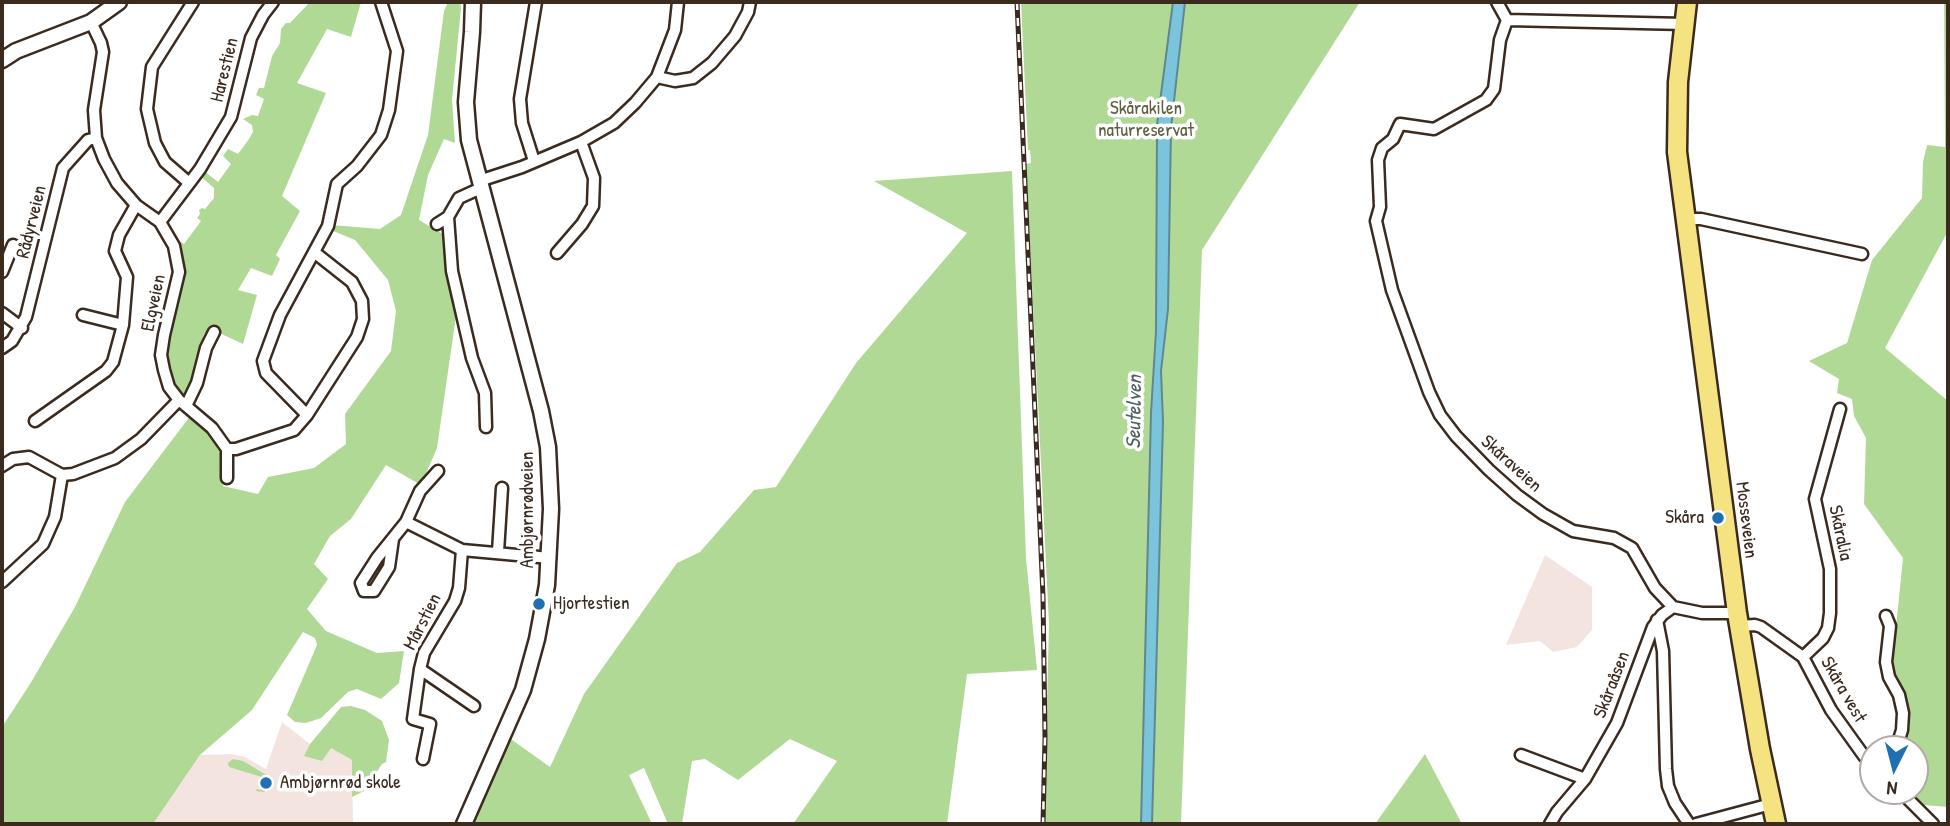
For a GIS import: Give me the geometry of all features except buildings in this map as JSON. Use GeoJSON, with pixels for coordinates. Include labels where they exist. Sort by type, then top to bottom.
{"type":"FeatureCollection","features":[{"type":"Feature","properties":{"kind":"highway","name":"Mosseveien"},"geometry":{"type":"LineString","coordinates":[[1687,2],[1676,120],[1685,219],[1738,619],[1776,824]]}},
{"type":"Feature","properties":{"kind":"street"},"geometry":{"type":"LineString","coordinates":[[2,60],[16,51],[91,22],[119,2]]}},
{"type":"Feature","properties":{"kind":"street"},"geometry":{"type":"LineString","coordinates":[[188,182],[165,162],[155,143],[147,109],[152,67],[193,2]]}},
{"type":"Feature","properties":{"kind":"street","name":"Harestien"},"geometry":{"type":"LineString","coordinates":[[160,222],[200,169],[232,117],[251,38],[273,2]]}},
{"type":"Feature","properties":{"kind":"street"},"geometry":{"type":"LineString","coordinates":[[307,415],[266,373],[264,361],[280,315],[328,226],[337,184],[358,166],[380,135],[389,110],[397,51],[382,2]]}},
{"type":"Feature","properties":{"kind":"street","name":"Ambjørnrødveien"},"geometry":{"type":"LineString","coordinates":[[464,824],[523,690],[542,614],[550,558],[550,480],[543,423],[469,140],[466,102],[472,2]]}},
{"type":"Feature","properties":{"kind":"street"},"geometry":{"type":"LineString","coordinates":[[534,161],[522,123],[520,99],[536,2]]}},
{"type":"Feature","properties":{"kind":"street"},"geometry":{"type":"LineString","coordinates":[[437,224],[448,217],[459,198],[480,185],[581,142],[614,123],[657,77],[675,30],[678,2]]}},
{"type":"Feature","properties":{"kind":"street"},"geometry":{"type":"LineString","coordinates":[[657,77],[675,81],[693,78],[712,63],[735,36],[748,12],[750,2]]}},
{"type":"Feature","properties":{"kind":"street"},"geometry":{"type":"LineString","coordinates":[[1497,2],[1507,20],[1685,24]]}},
{"type":"Feature","properties":{"kind":"street","name":"Skåraveien"},"geometry":{"type":"LineString","coordinates":[[1507,20],[1502,30],[1494,89],[1486,100],[1434,129],[1400,124],[1393,139],[1382,148],[1378,160],[1380,206],[1376,221],[1392,290],[1429,392],[1440,415],[1456,436],[1489,470],[1543,514],[1573,531],[1614,538],[1632,548],[1655,588],[1673,607]]}},
{"type":"Feature","properties":{"kind":"street","name":"Elgveien"},"geometry":{"type":"LineString","coordinates":[[91,22],[103,52],[94,110],[96,138],[117,183],[136,205],[160,222],[174,246],[179,272],[161,355],[169,387],[212,428],[227,449]]}},
{"type":"Feature","properties":{"kind":"street","name":"Rådyrveien"},"geometry":{"type":"LineString","coordinates":[[22,328],[63,168],[88,139],[96,138]]}},
{"type":"Feature","properties":{"kind":"street"},"geometry":{"type":"LineString","coordinates":[[557,253],[582,224],[593,206],[594,178],[581,142]]}},
{"type":"Feature","properties":{"kind":"street"},"geometry":{"type":"LineString","coordinates":[[35,421],[106,371],[113,362],[123,325],[127,277],[115,251],[119,235],[136,205]]}},
{"type":"Feature","properties":{"kind":"street"},"geometry":{"type":"LineString","coordinates":[[448,217],[452,271],[472,358],[485,393],[486,427]]}},
{"type":"Feature","properties":{"kind":"street"},"geometry":{"type":"LineString","coordinates":[[1685,219],[1701,219],[1862,254]]}},
{"type":"Feature","properties":{"kind":"street","name":"Rådyrveien"},"geometry":{"type":"LineString","coordinates":[[2,272],[13,245]]}},
{"type":"Feature","properties":{"kind":"street"},"geometry":{"type":"LineString","coordinates":[[227,478],[227,449],[236,449],[294,430],[307,415],[357,337],[363,319],[362,301],[352,282],[314,252]]}},
{"type":"Feature","properties":{"kind":"street"},"geometry":{"type":"LineString","coordinates":[[2,313],[22,328],[12,341],[2,348]]}},
{"type":"Feature","properties":{"kind":"street"},"geometry":{"type":"LineString","coordinates":[[83,316],[123,325]]}},
{"type":"Feature","properties":{"kind":"street"},"geometry":{"type":"LineString","coordinates":[[2,466],[13,459],[29,457],[62,475],[74,474],[115,458],[183,403],[197,383],[206,348],[214,331]]}},
{"type":"Feature","properties":{"kind":"street","name":"Skåralia"},"geometry":{"type":"LineString","coordinates":[[1803,657],[1828,628],[1830,569],[1815,499],[1840,409]]}},
{"type":"Feature","properties":{"kind":"street"},"geometry":{"type":"LineString","coordinates":[[393,539],[389,567],[374,591],[365,591],[361,583],[377,558],[406,522],[420,491],[438,471]]}},
{"type":"Feature","properties":{"kind":"street"},"geometry":{"type":"LineString","coordinates":[[2,582],[43,544],[55,517],[62,475]]}},
{"type":"Feature","properties":{"kind":"street"},"geometry":{"type":"LineString","coordinates":[[498,552],[502,488]]}},
{"type":"Feature","properties":{"kind":"street"},"geometry":{"type":"LineString","coordinates":[[406,522],[462,550],[550,558]]}},
{"type":"Feature","properties":{"kind":"street","name":"Mårstien"},"geometry":{"type":"LineString","coordinates":[[423,759],[434,722],[413,719],[420,669],[424,653],[455,601],[462,550]]}},
{"type":"Feature","properties":{"kind":"street"},"geometry":{"type":"LineString","coordinates":[[1673,607],[1738,619]]}},
{"type":"Feature","properties":{"kind":"street","name":"Skåraåsen"},"geometry":{"type":"LineString","coordinates":[[1550,824],[1585,779],[1617,723],[1657,620],[1673,607]]}},
{"type":"Feature","properties":{"kind":"street"},"geometry":{"type":"LineString","coordinates":[[1886,616],[1890,626],[1886,662],[1903,713],[1900,735]]}},
{"type":"Feature","properties":{"kind":"street","name":"Skåra vest"},"geometry":{"type":"LineString","coordinates":[[1738,619],[1761,627],[1803,657],[1831,710],[1859,749]]}},
{"type":"Feature","properties":{"kind":"street"},"geometry":{"type":"LineString","coordinates":[[1657,620],[1663,651],[1668,786],[1689,824]]}},
{"type":"Feature","properties":{"kind":"street","name":"Mårstien"},"geometry":{"type":"LineString","coordinates":[[420,669],[474,706]]}},
{"type":"Feature","properties":{"kind":"street"},"geometry":{"type":"LineString","coordinates":[[1521,755],[1585,779]]}},
{"type":"Feature","properties":{"kind":"street"},"geometry":{"type":"LineString","coordinates":[[1696,824],[1771,804]]}},
{"type":"Feature","properties":{"kind":"street"},"geometry":{"type":"LineString","coordinates":[[1914,805],[1933,824]]}},
{"type":"Feature","properties":{"kind":"shaded area"},"geometry":{"type":"Polygon","coordinates":[[[1545,555],[1592,587],[1592,630],[1577,647],[1553,652],[1540,641],[1506,645],[1545,555]]]}},
{"type":"Feature","properties":{"kind":"shaded area","name":"Ambjørnrød skole"},"geometry":{"type":"Polygon","coordinates":[[[282,722],[310,744],[305,755],[331,748],[352,760],[353,824],[153,824],[200,755],[232,754],[245,757],[266,769],[282,722]]]}},
{"type":"Feature","properties":{"kind":"green space"},"geometry":{"type":"Polygon","coordinates":[[[310,2],[361,2],[351,37],[327,29],[297,83],[326,93],[282,196],[300,211],[276,255],[280,259],[272,276],[251,268],[238,290],[257,295],[243,344],[213,330],[204,334],[194,384],[186,400],[166,368],[165,349],[183,272],[172,236],[184,244],[201,221],[197,218],[199,210],[205,209],[214,198],[214,188],[199,175],[203,170],[218,182],[231,164],[223,156],[228,149],[238,154],[249,139],[253,132],[252,125],[243,119],[252,115],[258,116],[264,99],[256,95],[259,88],[264,88],[272,56],[280,43],[281,29],[310,2]]]}},
{"type":"Feature","properties":{"kind":"green space"},"geometry":{"type":"Polygon","coordinates":[[[448,2],[460,2],[461,8],[452,100],[455,143],[444,139],[428,175],[419,220],[446,236],[456,316],[437,448],[421,485],[386,465],[351,519],[330,536],[314,564],[328,579],[307,609],[326,631],[377,653],[404,651],[399,683],[381,699],[357,689],[348,692],[321,718],[306,723],[295,722],[287,715],[317,645],[315,638],[303,632],[252,710],[200,755],[153,824],[2,824],[2,727],[75,607],[125,502],[191,415],[213,435],[222,458],[223,486],[258,494],[268,477],[314,468],[346,444],[345,414],[391,351],[396,311],[388,280],[355,240],[331,230],[332,225],[380,229],[401,215],[428,135],[444,11],[448,2]]]}},
{"type":"Feature","properties":{"kind":"green space","name":"Skårakilen naturreservat"},"geometry":{"type":"Polygon","coordinates":[[[1021,2],[1360,2],[1202,250],[1181,824],[1044,824],[1049,624],[1026,164],[1031,163],[1028,150],[1021,2]]]}},
{"type":"Feature","properties":{"kind":"green space"},"geometry":{"type":"Polygon","coordinates":[[[1944,2],[1948,2],[1948,231],[1885,348],[1948,401],[1948,807],[1924,805],[1929,805],[1929,735],[1896,735],[1904,722],[1892,666],[1903,558],[1864,504],[1866,438],[1854,416],[1852,399],[1837,393],[1839,379],[1809,361],[1847,343],[1872,260],[1922,198],[1923,162],[1927,145],[1945,147],[1944,2]]]}},
{"type":"Feature","properties":{"kind":"green space"},"geometry":{"type":"Polygon","coordinates":[[[1012,171],[1026,558],[1037,670],[967,674],[947,824],[793,824],[837,761],[790,739],[738,780],[705,759],[692,761],[682,824],[668,824],[644,768],[629,775],[652,824],[472,824],[508,737],[550,767],[584,694],[677,563],[700,552],[754,490],[776,487],[856,363],[967,233],[874,181],[1012,171]]]}},
{"type":"Feature","properties":{"kind":"green space"},"geometry":{"type":"Polygon","coordinates":[[[351,706],[365,710],[382,721],[389,740],[386,762],[364,791],[352,797],[352,760],[331,748],[322,761],[304,756],[310,744],[341,707],[351,706]]]}},
{"type":"Feature","properties":{"kind":"green space"},"geometry":{"type":"Polygon","coordinates":[[[1425,754],[1462,824],[1375,824],[1425,754]]]}},
{"type":"Feature","properties":{"kind":"green space"},"geometry":{"type":"Polygon","coordinates":[[[233,759],[243,761],[268,776],[270,783],[264,792],[256,791],[261,790],[265,778],[229,767],[228,763],[233,759]]]}},
{"type":"Feature","properties":{"kind":"water"},"geometry":{"type":"Polygon","coordinates":[[[1173,2],[1185,2],[1171,128],[1168,309],[1161,371],[1163,422],[1152,824],[1141,824],[1151,413],[1156,331],[1157,125],[1173,2]]]}},
{"type":"Feature","properties":{"kind":"railway"},"geometry":{"type":"LineString","coordinates":[[1017,2],[1043,596],[1043,824]]}},
{"type":"Feature","properties":{"kind":"place","name":"Skåra"},"geometry":{"type":"Point","coordinates":[1718,518]}},
{"type":"Feature","properties":{"kind":"place","name":"Hjortestien"},"geometry":{"type":"Point","coordinates":[539,604]}},
{"type":"Feature","properties":{"kind":"place","name":"Ambjørnrød skole"},"geometry":{"type":"Point","coordinates":[266,783]}},
{"type":"Feature","properties":{"kind":"water label","name":"Seutelven"},"geometry":{"type":"Point","coordinates":[1135,412]}}]}
